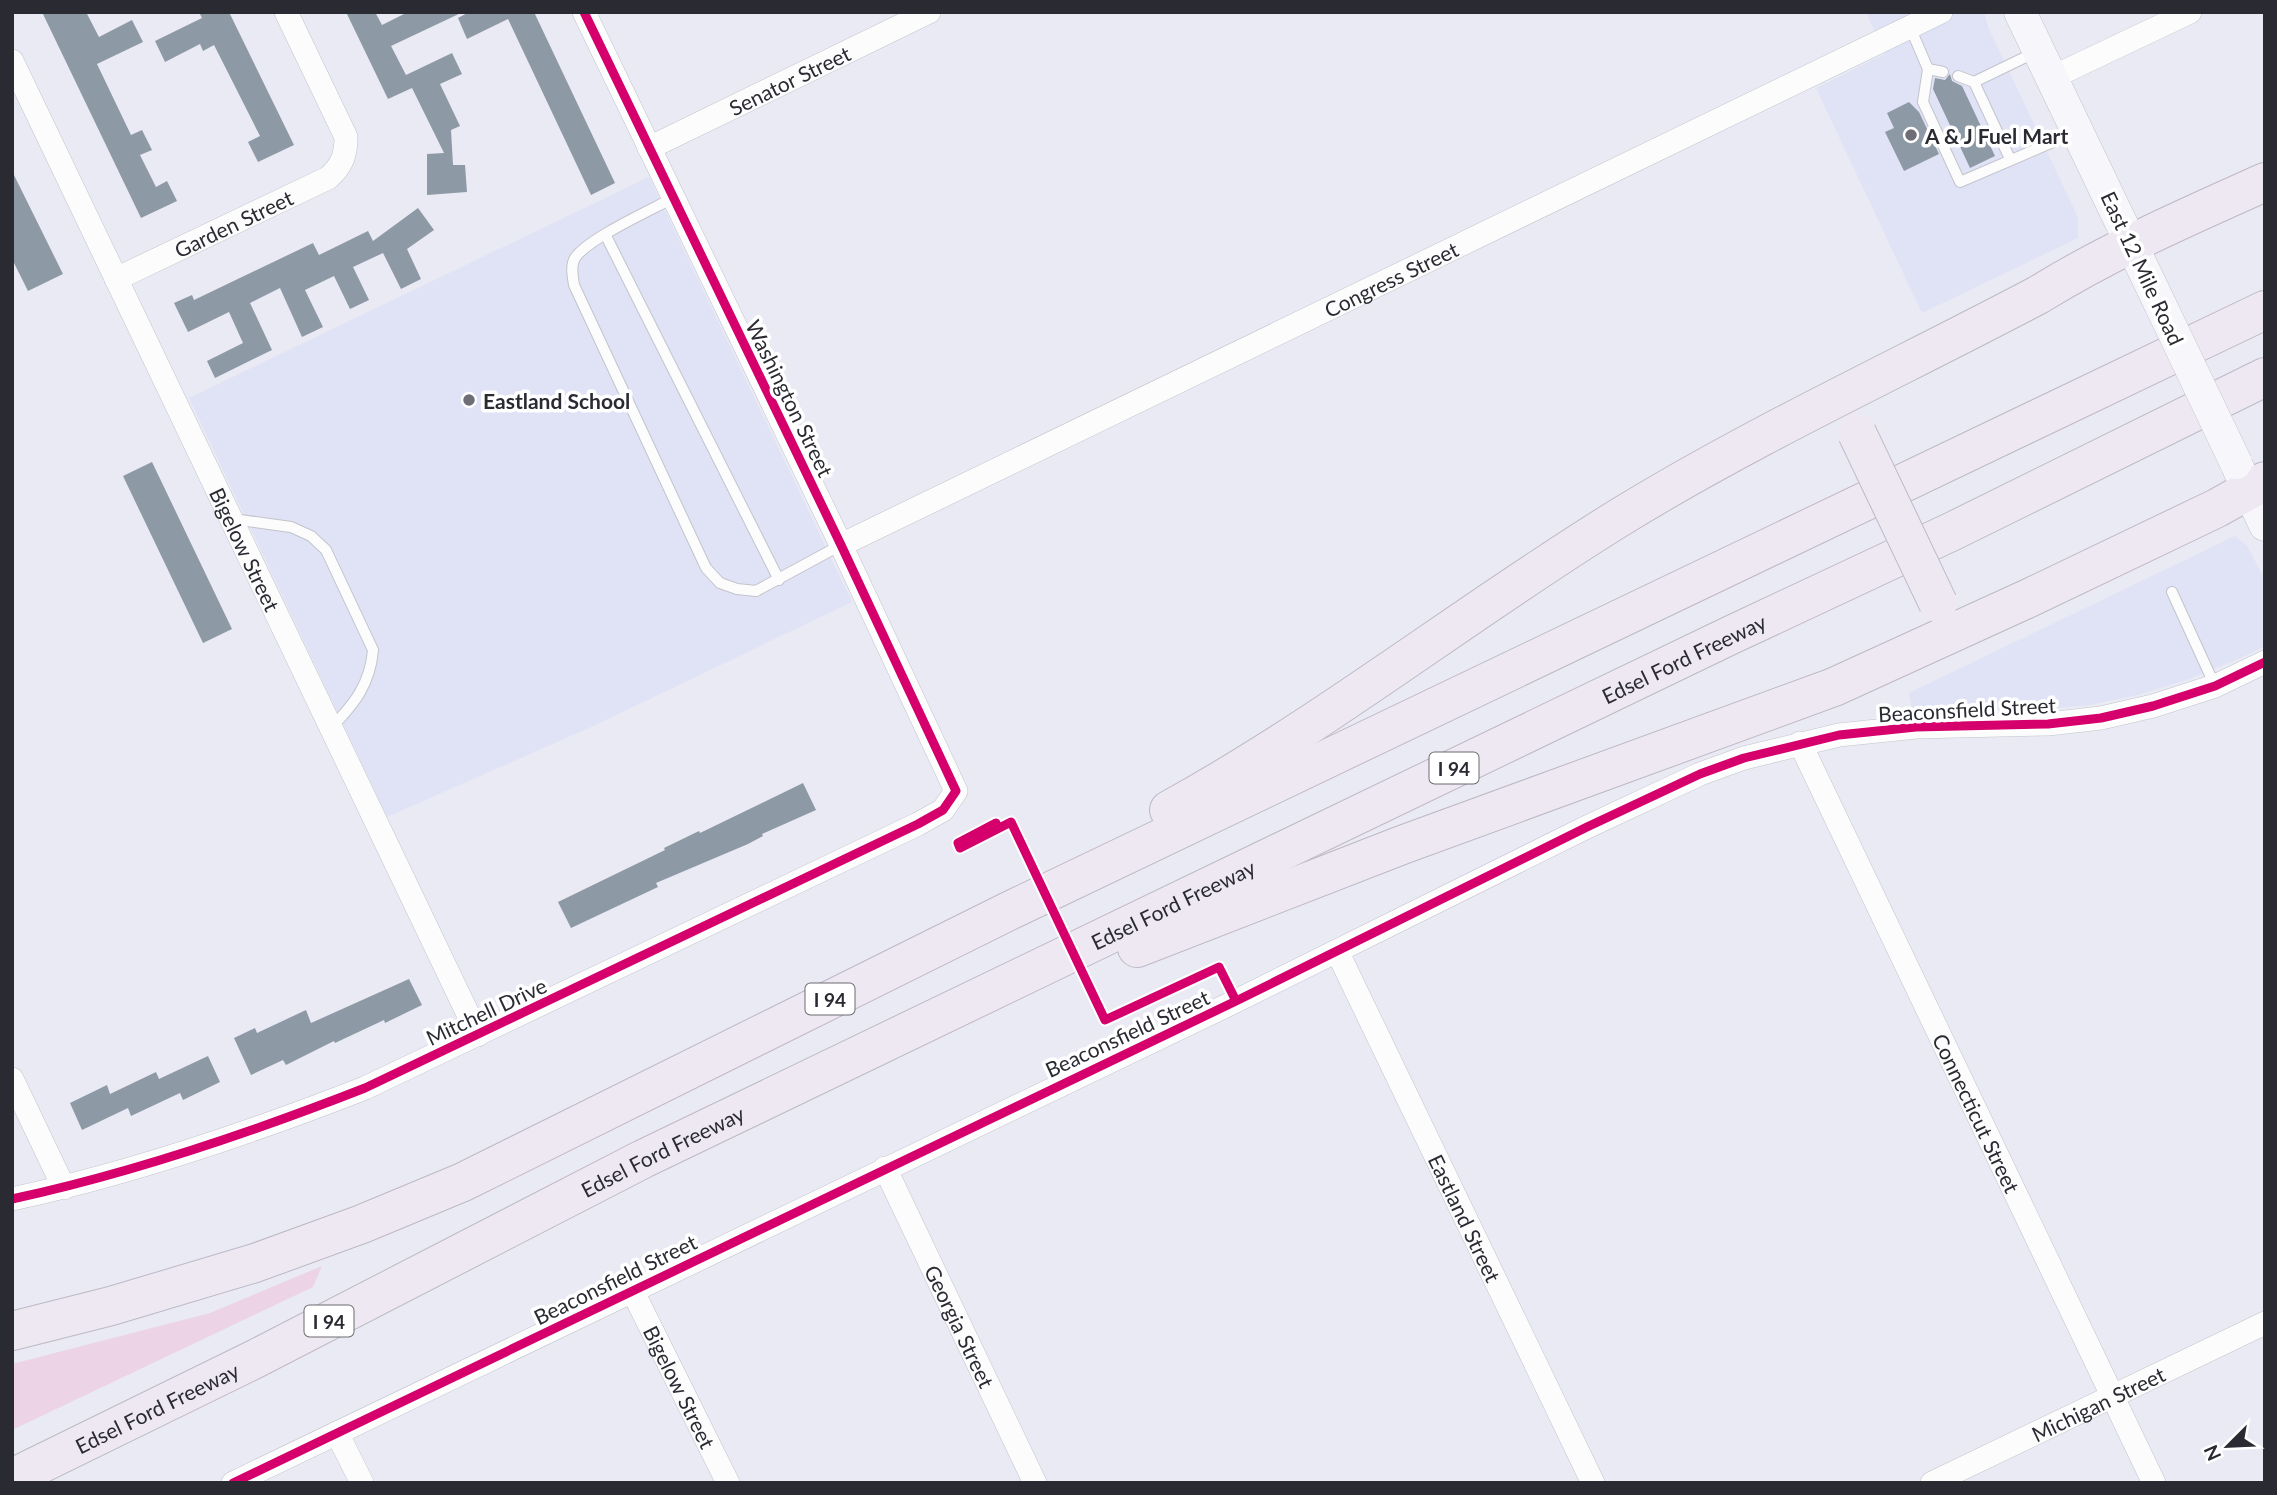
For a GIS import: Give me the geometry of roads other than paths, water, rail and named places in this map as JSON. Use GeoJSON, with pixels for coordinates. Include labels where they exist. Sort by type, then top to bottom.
{"type":"FeatureCollection","features":[{"type":"Feature","properties":{"kind":"highway"},"geometry":{"type":"LineString","coordinates":[[1011,910],[1088,854],[1183,802],[1353,698],[1547,564],[1669,488],[1860,385],[2011,309],[2132,242],[2265,182]]}},
{"type":"Feature","properties":{"kind":"highway","name":"I 94"},"geometry":{"type":"LineString","coordinates":[[12,1331],[111,1306],[255,1263],[362,1224],[463,1182],[1011,910],[2265,310]]}},
{"type":"Feature","properties":{"kind":"highway","name":"Edsel Ford Freeway"},"geometry":{"type":"LineString","coordinates":[[12,1478],[255,1359],[643,1159],[1718,641],[1953,531],[2265,377]]}},
{"type":"Feature","properties":{"kind":"highway"},"geometry":{"type":"LineString","coordinates":[[1860,385],[1852,408],[1857,433],[1938,603],[1953,618],[1974,624]]}},
{"type":"Feature","properties":{"kind":"highway"},"geometry":{"type":"LineString","coordinates":[[643,1159],[850,1083],[1116,956],[1192,925],[1402,845],[1797,702],[1879,668],[2217,508],[2250,478]]}},
{"type":"Feature","properties":{"kind":"main road","name":"East 12 Mile Road"},"geometry":{"type":"LineString","coordinates":[[2020,12],[2160,302],[2250,478],[2265,525]]}},
{"type":"Feature","properties":{"kind":"street","name":"Garden Street"},"geometry":{"type":"LineString","coordinates":[[116,279],[328,178],[339,169],[346,137],[286,12]]}},
{"type":"Feature","properties":{"kind":"street","name":"Washington Street"},"geometry":{"type":"LineString","coordinates":[[584,12],[951,775],[956,791],[952,800]]}},
{"type":"Feature","properties":{"kind":"street","name":"Senator Street"},"geometry":{"type":"LineString","coordinates":[[649,148],[929,12]]}},
{"type":"Feature","properties":{"kind":"street","name":"Congress Street"},"geometry":{"type":"LineString","coordinates":[[841,545],[1941,12]]}},
{"type":"Feature","properties":{"kind":"street"},"geometry":{"type":"LineString","coordinates":[[2045,64],[2190,12]]}},
{"type":"Feature","properties":{"kind":"street","name":"Bigelow Street"},"geometry":{"type":"LineString","coordinates":[[12,61],[478,1035]]}},
{"type":"Feature","properties":{"kind":"street","name":"Beaconsfield Street"},"geometry":{"type":"LineString","coordinates":[[233,1483],[1700,774],[1744,758],[1839,735],[1906,728],[2048,724],[2101,718],[2153,706],[2214,686],[2265,662]]}},
{"type":"Feature","properties":{"kind":"street","name":"Connecticut Street"},"geometry":{"type":"LineString","coordinates":[[1800,743],[2154,1483]]}},
{"type":"Feature","properties":{"kind":"street","name":"Mitchell Drive"},"geometry":{"type":"LineString","coordinates":[[12,1199],[64,1188],[173,1157],[275,1123],[365,1088],[918,824],[943,810],[952,800]]}},
{"type":"Feature","properties":{"kind":"street","name":"Eastland Street"},"geometry":{"type":"LineString","coordinates":[[1337,951],[1593,1483]]}},
{"type":"Feature","properties":{"kind":"street"},"geometry":{"type":"LineString","coordinates":[[12,1079],[64,1188]]}},
{"type":"Feature","properties":{"kind":"street","name":"Georgia Street"},"geometry":{"type":"LineString","coordinates":[[885,1168],[1035,1483]]}},
{"type":"Feature","properties":{"kind":"street","name":"Bigelow Street"},"geometry":{"type":"LineString","coordinates":[[632,1290],[728,1483]]}},
{"type":"Feature","properties":{"kind":"street","name":"Michigan Street"},"geometry":{"type":"LineString","coordinates":[[1932,1483],[2265,1323]]}},
{"type":"Feature","properties":{"kind":"street"},"geometry":{"type":"LineString","coordinates":[[337,1433],[362,1483]]}},
{"type":"Feature","properties":{"kind":"lane"},"geometry":{"type":"LineString","coordinates":[[1910,27],[1928,69],[1923,102],[1960,181],[2077,132]]}},
{"type":"Feature","properties":{"kind":"lane"},"geometry":{"type":"LineString","coordinates":[[1958,76],[1973,82],[2045,64]]}},
{"type":"Feature","properties":{"kind":"lane"},"geometry":{"type":"LineString","coordinates":[[1928,69],[1943,72]]}},
{"type":"Feature","properties":{"kind":"lane"},"geometry":{"type":"LineString","coordinates":[[1973,82],[2010,159]]}},
{"type":"Feature","properties":{"kind":"lane"},"geometry":{"type":"LineString","coordinates":[[673,198],[605,234],[575,258],[572,271],[574,285],[706,568],[720,583],[737,589],[756,591],[841,545]]}},
{"type":"Feature","properties":{"kind":"lane"},"geometry":{"type":"LineString","coordinates":[[605,234],[779,580]]}},
{"type":"Feature","properties":{"kind":"lane"},"geometry":{"type":"LineString","coordinates":[[233,519],[291,527],[311,536],[326,550],[344,587],[373,650],[372,663],[357,700],[331,728]]}},
{"type":"Feature","properties":{"kind":"lane"},"geometry":{"type":"LineString","coordinates":[[2172,592],[2214,686]]}},
{"type":"Feature","properties":{"kind":"place","name":"A & J Fuel Mart"},"geometry":{"type":"Point","coordinates":[1911,135]}},
{"type":"Feature","properties":{"kind":"place","name":"Eastland School"},"geometry":{"type":"Point","coordinates":[469,400]}}]}
